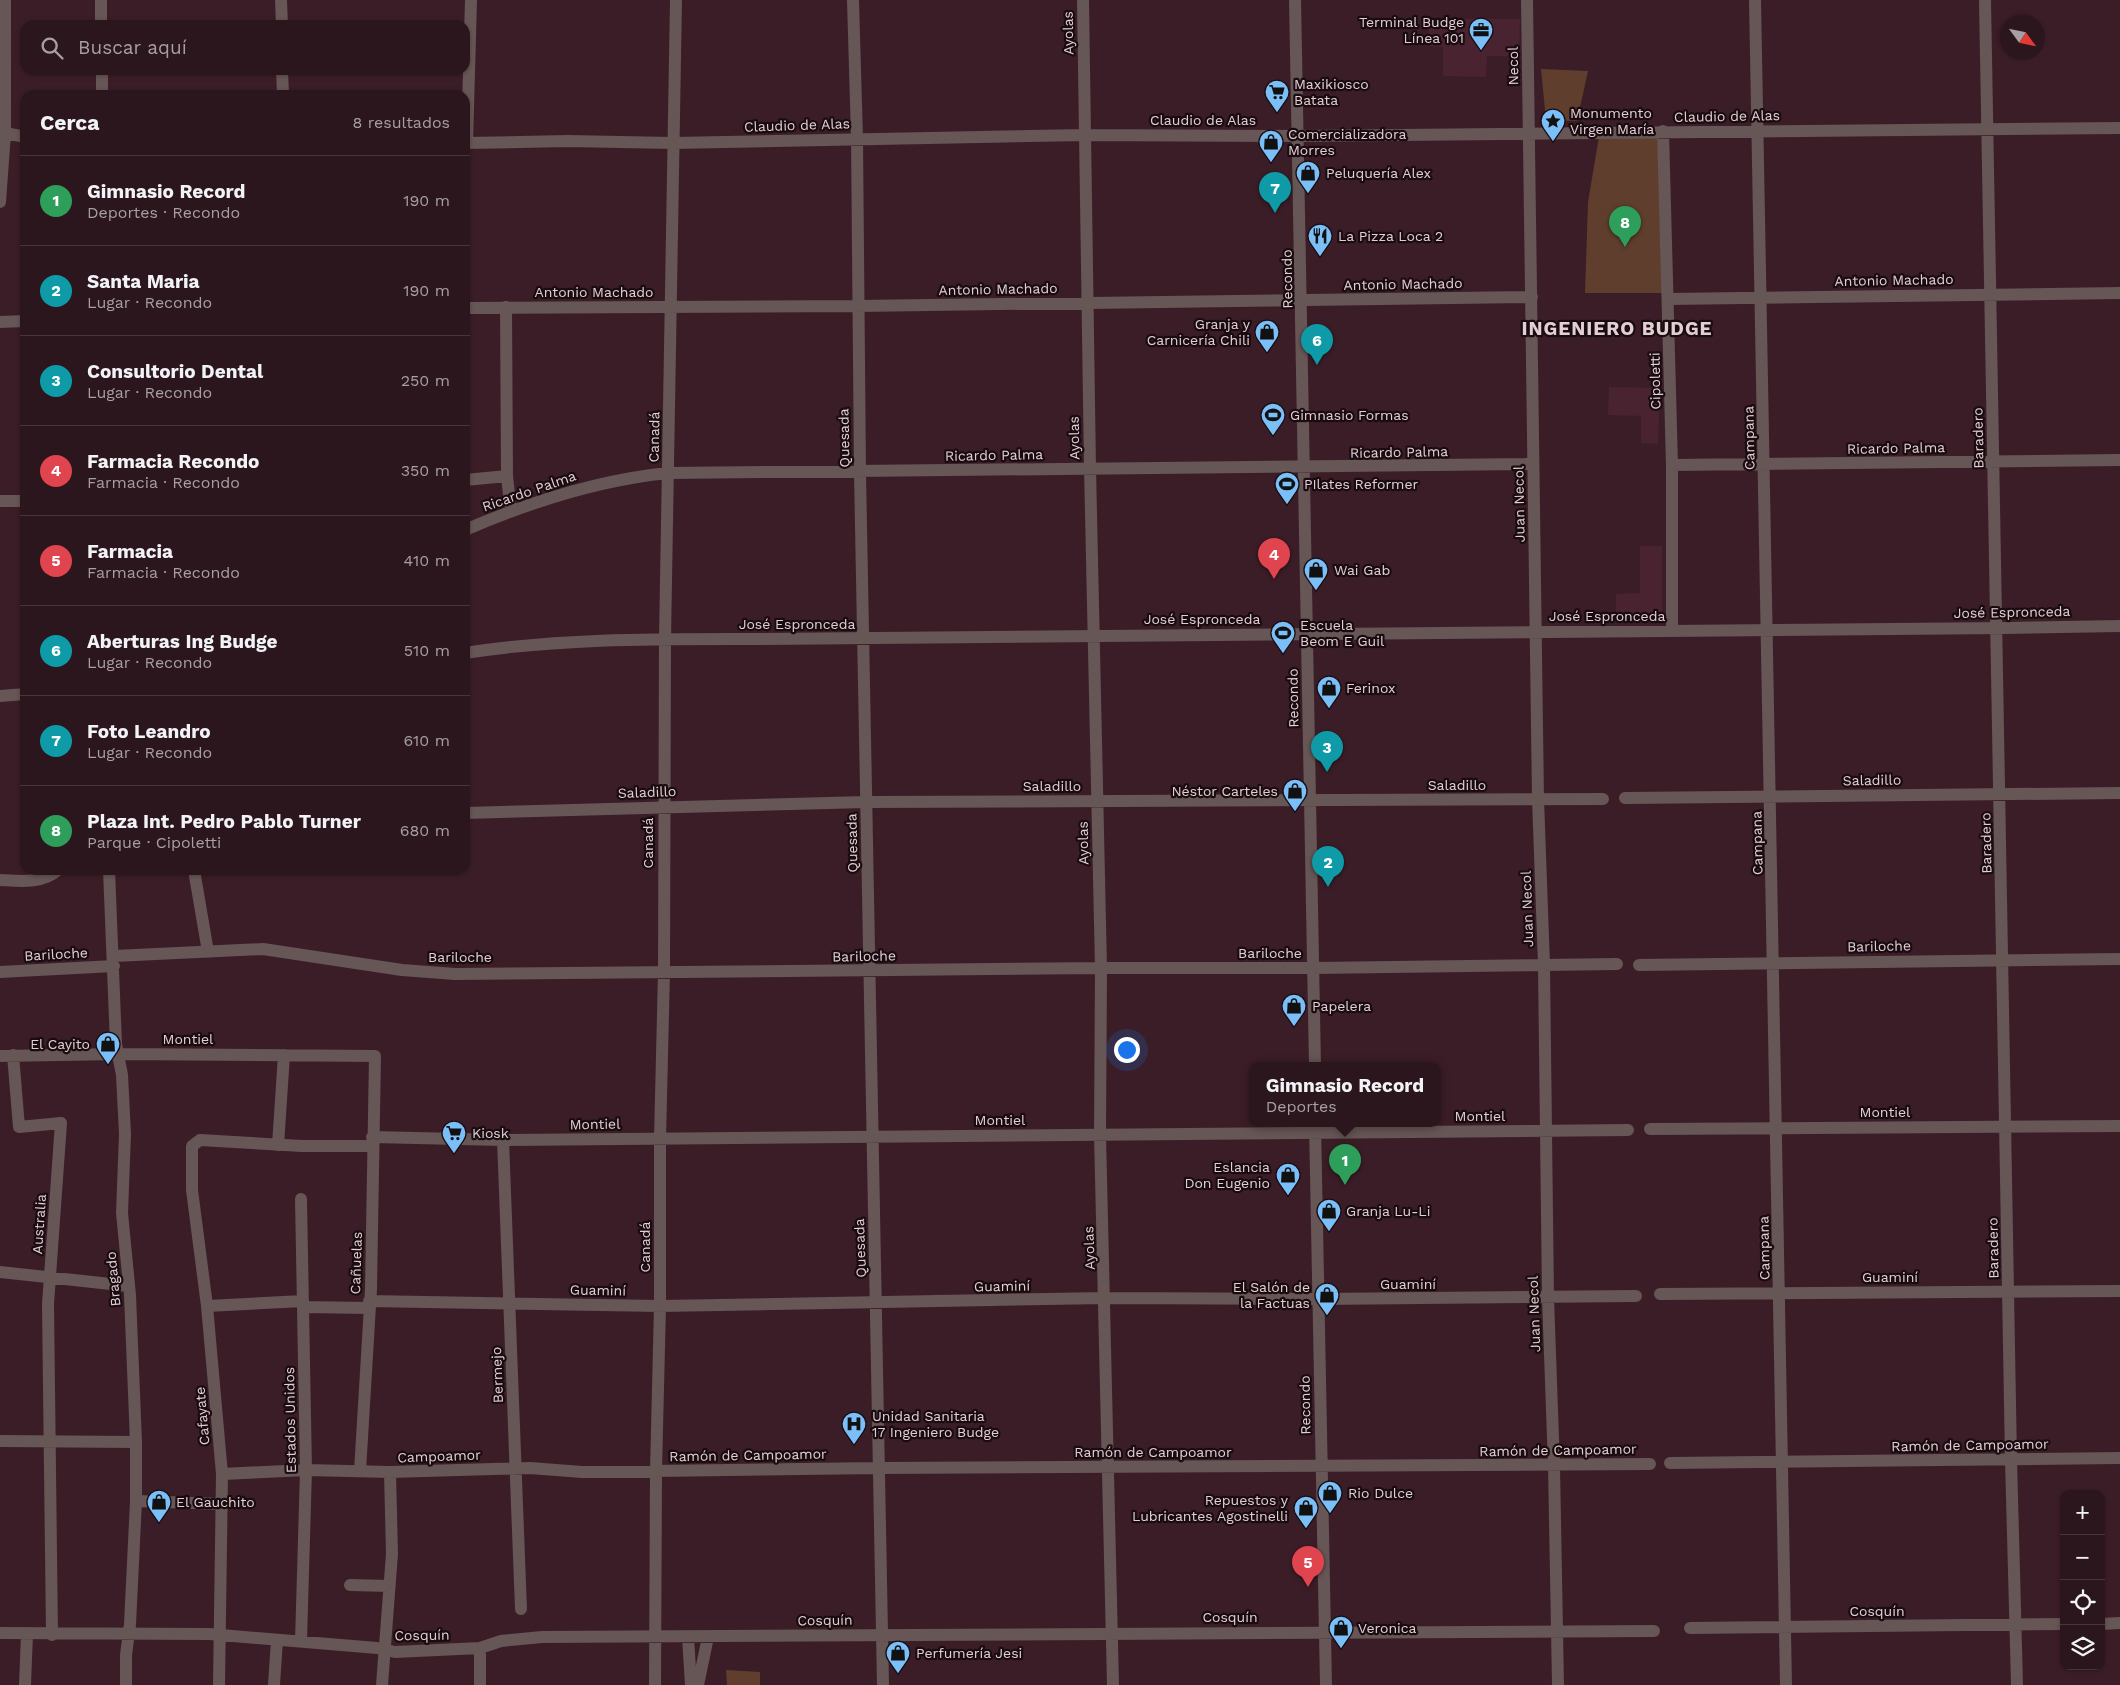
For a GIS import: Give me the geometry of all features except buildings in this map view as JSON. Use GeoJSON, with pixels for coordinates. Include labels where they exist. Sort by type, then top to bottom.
{"type":"FeatureCollection","features":[{"type":"Feature","properties":{"kind":"street"},"geometry":{"type":"LineString","coordinates":[[0,202],[6,0]]}},
{"type":"Feature","properties":{"kind":"street"},"geometry":{"type":"LineString","coordinates":[[101,0],[101,20]]}},
{"type":"Feature","properties":{"kind":"street"},"geometry":{"type":"LineString","coordinates":[[281,0],[282,20]]}},
{"type":"Feature","properties":{"kind":"street"},"geometry":{"type":"LineString","coordinates":[[470,29],[471,0]]}},
{"type":"Feature","properties":{"kind":"street","name":"Canadá"},"geometry":{"type":"LineString","coordinates":[[655,1685],[656,1472],[660,1306],[660,1139],[664,972],[665,638],[676,0]]}},
{"type":"Feature","properties":{"kind":"street","name":"Quesada"},"geometry":{"type":"LineString","coordinates":[[853,0],[857,138],[860,473],[883,1685]]}},
{"type":"Feature","properties":{"kind":"street","name":"Ayolas"},"geometry":{"type":"LineString","coordinates":[[1083,0],[1086,302],[1100,968],[1100,1135],[1106,1298],[1113,1685]]}},
{"type":"Feature","properties":{"kind":"street","name":"Recondo"},"geometry":{"type":"LineString","coordinates":[[1296,0],[1315,1062]]}},
{"type":"Feature","properties":{"kind":"street","name":"Necol"},"geometry":{"type":"LineString","coordinates":[[1526,0],[1530,132]]}},
{"type":"Feature","properties":{"kind":"street","name":"Campana"},"geometry":{"type":"LineString","coordinates":[[1755,0],[1786,1685]]}},
{"type":"Feature","properties":{"kind":"street","name":"Baradero"},"geometry":{"type":"LineString","coordinates":[[1985,0],[2011,1459],[2017,1685]]}},
{"type":"Feature","properties":{"kind":"street"},"geometry":{"type":"LineString","coordinates":[[102,75],[102,90]]}},
{"type":"Feature","properties":{"kind":"street"},"geometry":{"type":"LineString","coordinates":[[282,75],[283,90]]}},
{"type":"Feature","properties":{"kind":"street"},"geometry":{"type":"LineString","coordinates":[[468,75],[468,90]]}},
{"type":"Feature","properties":{"kind":"street","name":"Claudio de Alas"},"geometry":{"type":"LineString","coordinates":[[470,143],[568,141],[673,143],[1085,135],[1298,136],[1530,132],[2120,128]]}},
{"type":"Feature","properties":{"kind":"street","name":"Cipoletti"},"geometry":{"type":"LineString","coordinates":[[1663,131],[1672,465],[1672,631]]}},
{"type":"Feature","properties":{"kind":"street"},"geometry":{"type":"LineString","coordinates":[[3,132],[20,136]]}},
{"type":"Feature","properties":{"kind":"street","name":"Juan Necol"},"geometry":{"type":"LineString","coordinates":[[1530,132],[1538,800],[1544,965],[1548,1298],[1554,1466],[1558,1685]]}},
{"type":"Feature","properties":{"kind":"street","name":"Antonio Machado"},"geometry":{"type":"LineString","coordinates":[[1669,299],[2120,293]]}},
{"type":"Feature","properties":{"kind":"street","name":"Antonio Machado"},"geometry":{"type":"LineString","coordinates":[[470,308],[671,308],[1532,297]]}},
{"type":"Feature","properties":{"kind":"street"},"geometry":{"type":"LineString","coordinates":[[506,307],[507,476],[510,504],[513,510]]}},
{"type":"Feature","properties":{"kind":"street"},"geometry":{"type":"LineString","coordinates":[[0,322],[20,321]]}},
{"type":"Feature","properties":{"kind":"street","name":"Ricardo Palma"},"geometry":{"type":"LineString","coordinates":[[1672,465],[2120,460]]}},
{"type":"Feature","properties":{"kind":"street","name":"Ricardo Palma"},"geometry":{"type":"LineString","coordinates":[[470,528],[513,510],[565,492],[668,473],[860,473],[1090,468],[1303,468],[1533,464]]}},
{"type":"Feature","properties":{"kind":"street","name":"Ricardo Palma"},"geometry":{"type":"LineString","coordinates":[[470,480],[507,476]]}},
{"type":"Feature","properties":{"kind":"street"},"geometry":{"type":"LineString","coordinates":[[0,501],[20,501]]}},
{"type":"Feature","properties":{"kind":"street","name":"José Espronceda"},"geometry":{"type":"LineString","coordinates":[[470,652],[513,647],[665,638],[864,639],[1093,635],[2120,626]]}},
{"type":"Feature","properties":{"kind":"street"},"geometry":{"type":"LineString","coordinates":[[0,696],[20,694]]}},
{"type":"Feature","properties":{"kind":"street","name":"Saladillo"},"geometry":{"type":"LineString","coordinates":[[1625,798],[2120,793]]}},
{"type":"Feature","properties":{"kind":"street","name":"Saladillo"},"geometry":{"type":"LineString","coordinates":[[470,813],[866,802],[1538,800],[1603,798]]}},
{"type":"Feature","properties":{"kind":"street"},"geometry":{"type":"LineString","coordinates":[[0,880],[34,875],[45,878],[50,875]]}},
{"type":"Feature","properties":{"kind":"street","name":"Bragado"},"geometry":{"type":"LineString","coordinates":[[109,875],[116,1044],[122,1074],[125,1134],[122,1213],[130,1286],[136,1442],[136,1501],[126,1655],[126,1685]]}},
{"type":"Feature","properties":{"kind":"street"},"geometry":{"type":"LineString","coordinates":[[195,875],[208,952]]}},
{"type":"Feature","properties":{"kind":"street","name":"Bariloche"},"geometry":{"type":"LineString","coordinates":[[0,972],[208,952],[268,950],[437,974],[1618,964]]}},
{"type":"Feature","properties":{"kind":"street","name":"Bariloche"},"geometry":{"type":"LineString","coordinates":[[1639,965],[2120,959]]}},
{"type":"Feature","properties":{"kind":"street","name":"Montiel"},"geometry":{"type":"LineString","coordinates":[[6,1056],[118,1054],[375,1056]]}},
{"type":"Feature","properties":{"kind":"street"},"geometry":{"type":"LineString","coordinates":[[278,1145],[284,1055]]}},
{"type":"Feature","properties":{"kind":"street","name":"Australia"},"geometry":{"type":"LineString","coordinates":[[6,1056],[19,1127],[61,1123],[48,1304],[48,1441],[52,1635]]}},
{"type":"Feature","properties":{"kind":"street","name":"Cañuelas"},"geometry":{"type":"LineString","coordinates":[[360,1471],[369,1305],[375,1056]]}},
{"type":"Feature","properties":{"kind":"street","name":"Montiel"},"geometry":{"type":"LineString","coordinates":[[1650,1129],[2120,1126]]}},
{"type":"Feature","properties":{"kind":"street","name":"Recondo"},"geometry":{"type":"LineString","coordinates":[[1315,1128],[1326,1685]]}},
{"type":"Feature","properties":{"kind":"street","name":"Montiel"},"geometry":{"type":"LineString","coordinates":[[192,1146],[200,1140],[278,1145],[503,1140],[1100,1135],[1315,1128],[1547,1131],[1628,1130]]}},
{"type":"Feature","properties":{"kind":"street","name":"Bermejo"},"geometry":{"type":"LineString","coordinates":[[503,1140],[521,1609]]}},
{"type":"Feature","properties":{"kind":"street","name":"Cafayate"},"geometry":{"type":"LineString","coordinates":[[192,1146],[192,1190],[207,1306],[222,1474],[218,1685]]}},
{"type":"Feature","properties":{"kind":"street","name":"Estados Unidos"},"geometry":{"type":"LineString","coordinates":[[301,1641],[306,1470],[302,1199]]}},
{"type":"Feature","properties":{"kind":"street"},"geometry":{"type":"LineString","coordinates":[[0,1272],[130,1286]]}},
{"type":"Feature","properties":{"kind":"street","name":"Guaminí"},"geometry":{"type":"LineString","coordinates":[[1660,1294],[2120,1291]]}},
{"type":"Feature","properties":{"kind":"street","name":"Guaminí"},"geometry":{"type":"LineString","coordinates":[[207,1306],[509,1304],[660,1306],[877,1304],[1106,1298],[1319,1300],[1636,1296]]}},
{"type":"Feature","properties":{"kind":"street"},"geometry":{"type":"LineString","coordinates":[[0,1441],[136,1442]]}},
{"type":"Feature","properties":{"kind":"street","name":"Ramón de Campoamor"},"geometry":{"type":"LineString","coordinates":[[1670,1463],[2120,1458]]}},
{"type":"Feature","properties":{"kind":"street","name":"Ramón de Campoamor"},"geometry":{"type":"LineString","coordinates":[[656,1472],[879,1468],[1554,1466],[1650,1464]]}},
{"type":"Feature","properties":{"kind":"street","name":"Campoamor"},"geometry":{"type":"LineString","coordinates":[[222,1474],[306,1470],[390,1472],[516,1468],[582,1472],[656,1472]]}},
{"type":"Feature","properties":{"kind":"street"},"geometry":{"type":"LineString","coordinates":[[382,1685],[393,1529],[390,1472]]}},
{"type":"Feature","properties":{"kind":"street"},"geometry":{"type":"LineString","coordinates":[[136,1501],[222,1504]]}},
{"type":"Feature","properties":{"kind":"street"},"geometry":{"type":"LineString","coordinates":[[350,1585],[389,1586]]}},
{"type":"Feature","properties":{"kind":"street","name":"Cosquín"},"geometry":{"type":"LineString","coordinates":[[1690,1628],[2060,1624]]}},
{"type":"Feature","properties":{"kind":"street"},"geometry":{"type":"LineString","coordinates":[[2105,1624],[2120,1624]]}},
{"type":"Feature","properties":{"kind":"street","name":"Cosquín"},"geometry":{"type":"LineString","coordinates":[[0,1633],[52,1635],[220,1635],[301,1641],[395,1652],[480,1648],[501,1641],[542,1637],[1112,1632],[1654,1631]]}},
{"type":"Feature","properties":{"kind":"street"},"geometry":{"type":"LineString","coordinates":[[25,1685],[27,1634]]}},
{"type":"Feature","properties":{"kind":"street"},"geometry":{"type":"LineString","coordinates":[[688,1637],[691,1685]]}},
{"type":"Feature","properties":{"kind":"street"},"geometry":{"type":"LineString","coordinates":[[698,1685],[708,1637]]}},
{"type":"Feature","properties":{"kind":"street"},"geometry":{"type":"LineString","coordinates":[[274,1685],[277,1640]]}},
{"type":"Feature","properties":{"kind":"street"},"geometry":{"type":"LineString","coordinates":[[480,1648],[480,1685]]}},
{"type":"Feature","properties":{"kind":"shaded area","name":"Terminal Budge Línea 101"},"geometry":{"type":"Polygon","coordinates":[[[1429,19],[1520,19],[1519,56],[1487,56],[1486,77],[1443,76],[1443,47],[1429,46],[1429,19]]]}},
{"type":"Feature","properties":{"kind":"shaded area"},"geometry":{"type":"Polygon","coordinates":[[[1541,69],[1588,71],[1577,121],[1546,120],[1541,69]]]}},
{"type":"Feature","properties":{"kind":"shaded area"},"geometry":{"type":"Polygon","coordinates":[[[1659,135],[1665,293],[1585,293],[1588,202],[1599,137],[1659,135]]]}},
{"type":"Feature","properties":{"kind":"shaded area"},"geometry":{"type":"Polygon","coordinates":[[[1609,387],[1660,388],[1658,444],[1641,443],[1641,416],[1608,415],[1609,387]]]}},
{"type":"Feature","properties":{"kind":"shaded area"},"geometry":{"type":"Polygon","coordinates":[[[1640,546],[1662,546],[1662,617],[1616,617],[1616,594],[1640,593],[1640,546]]]}},
{"type":"Feature","properties":{"kind":"shaded area"},"geometry":{"type":"Polygon","coordinates":[[[726,1670],[760,1672],[760,1685],[727,1685],[726,1670]]]}},
{"type":"Feature","properties":{"kind":"place","name":"Terminal Budge Línea 101"},"geometry":{"type":"Point","coordinates":[1481,51]}},
{"type":"Feature","properties":{"kind":"place","name":"Maxikiosco Batata"},"geometry":{"type":"Point","coordinates":[1277,113]}},
{"type":"Feature","properties":{"kind":"place","name":"Monumento Virgen María"},"geometry":{"type":"Point","coordinates":[1553,142]}},
{"type":"Feature","properties":{"kind":"place","name":"Comercializadora Morres"},"geometry":{"type":"Point","coordinates":[1271,163]}},
{"type":"Feature","properties":{"kind":"place","name":"Peluquería Alex"},"geometry":{"type":"Point","coordinates":[1308,194]}},
{"type":"Feature","properties":{"kind":"place","name":"Foto Leandro"},"geometry":{"type":"Point","coordinates":[1275,213]}},
{"type":"Feature","properties":{"kind":"place","name":"Plaza Int. Pedro Pablo Turner"},"geometry":{"type":"Point","coordinates":[1625,247]}},
{"type":"Feature","properties":{"kind":"place","name":"La Pizza Loca 2"},"geometry":{"type":"Point","coordinates":[1320,257]}},
{"type":"Feature","properties":{"kind":"place","name":"Granja y Carnicería Chili"},"geometry":{"type":"Point","coordinates":[1267,353]}},
{"type":"Feature","properties":{"kind":"place","name":"Aberturas Ing Budge"},"geometry":{"type":"Point","coordinates":[1317,365]}},
{"type":"Feature","properties":{"kind":"place","name":"Gimnasio Formas"},"geometry":{"type":"Point","coordinates":[1273,436]}},
{"type":"Feature","properties":{"kind":"place","name":"PIlates Reformer"},"geometry":{"type":"Point","coordinates":[1287,505]}},
{"type":"Feature","properties":{"kind":"place","name":"Farmacia Recondo"},"geometry":{"type":"Point","coordinates":[1274,579]}},
{"type":"Feature","properties":{"kind":"place","name":"Wai Gab"},"geometry":{"type":"Point","coordinates":[1316,591]}},
{"type":"Feature","properties":{"kind":"place","name":"Escuela Beom E Guil"},"geometry":{"type":"Point","coordinates":[1283,654]}},
{"type":"Feature","properties":{"kind":"place","name":"Ferinox"},"geometry":{"type":"Point","coordinates":[1329,709]}},
{"type":"Feature","properties":{"kind":"place","name":"Consultorio Dental"},"geometry":{"type":"Point","coordinates":[1327,772]}},
{"type":"Feature","properties":{"kind":"place","name":"Néstor Carteles"},"geometry":{"type":"Point","coordinates":[1295,812]}},
{"type":"Feature","properties":{"kind":"place","name":"Santa Maria"},"geometry":{"type":"Point","coordinates":[1328,887]}},
{"type":"Feature","properties":{"kind":"place","name":"Papelera"},"geometry":{"type":"Point","coordinates":[1294,1027]}},
{"type":"Feature","properties":{"kind":"place","name":"El Cayito"},"geometry":{"type":"Point","coordinates":[108,1065]}},
{"type":"Feature","properties":{"kind":"place","name":"Kiosk"},"geometry":{"type":"Point","coordinates":[454,1154]}},
{"type":"Feature","properties":{"kind":"place","name":"Gimnasio Record"},"geometry":{"type":"Point","coordinates":[1345,1185]}},
{"type":"Feature","properties":{"kind":"place","name":"Eslancia Don Eugenio"},"geometry":{"type":"Point","coordinates":[1288,1196]}},
{"type":"Feature","properties":{"kind":"place","name":"Granja Lu-Li"},"geometry":{"type":"Point","coordinates":[1329,1232]}},
{"type":"Feature","properties":{"kind":"place","name":"El Salón de la Factuas"},"geometry":{"type":"Point","coordinates":[1327,1316]}},
{"type":"Feature","properties":{"kind":"place","name":"Unidad Sanitaria 17 Ingeniero Budge"},"geometry":{"type":"Point","coordinates":[854,1445]}},
{"type":"Feature","properties":{"kind":"place","name":"Rio Dulce"},"geometry":{"type":"Point","coordinates":[1330,1514]}},
{"type":"Feature","properties":{"kind":"place","name":"El Gauchito"},"geometry":{"type":"Point","coordinates":[159,1523]}},
{"type":"Feature","properties":{"kind":"place","name":"Repuestos y Lubricantes Agostinelli"},"geometry":{"type":"Point","coordinates":[1306,1529]}},
{"type":"Feature","properties":{"kind":"place","name":"Farmacia"},"geometry":{"type":"Point","coordinates":[1308,1587]}},
{"type":"Feature","properties":{"kind":"place","name":"Veronica"},"geometry":{"type":"Point","coordinates":[1341,1649]}},
{"type":"Feature","properties":{"kind":"place","name":"Perfumería Jesi"},"geometry":{"type":"Point","coordinates":[898,1674]}},
{"type":"Feature","properties":{"kind":"district","name":"INGENIERO BUDGE"},"geometry":{"type":"Point","coordinates":[1617,328]}}]}
